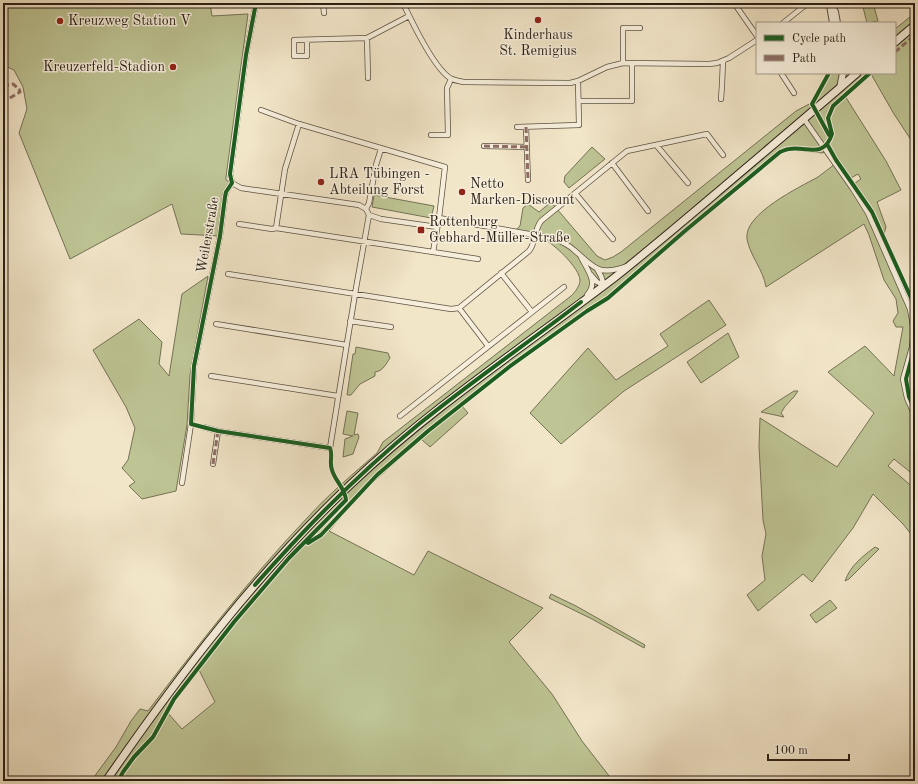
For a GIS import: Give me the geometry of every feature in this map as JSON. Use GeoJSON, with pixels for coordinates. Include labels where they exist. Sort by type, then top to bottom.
{"type":"FeatureCollection","features":[{"type":"Feature","properties":{"kind":"main road"},"geometry":{"type":"LineString","coordinates":[[896,41],[915,25]]}},
{"type":"Feature","properties":{"kind":"main road"},"geometry":{"type":"LineString","coordinates":[[106,781],[152,714],[228,617],[294,541],[358,477],[419,424],[486,371],[632,263],[804,119],[853,75]]}},
{"type":"Feature","properties":{"kind":"street","name":"Weilerstraße"},"geometry":{"type":"LineString","coordinates":[[182,483],[191,424],[194,366],[220,236],[226,192],[232,183],[230,174],[239,103],[256,3]]}},
{"type":"Feature","properties":{"kind":"street"},"geometry":{"type":"LineString","coordinates":[[323,3],[324,13]]}},
{"type":"Feature","properties":{"kind":"street"},"geometry":{"type":"LineString","coordinates":[[403,3],[433,60],[451,79],[464,82],[570,83],[578,81],[607,67],[623,63],[709,64],[723,61],[756,41]]}},
{"type":"Feature","properties":{"kind":"street"},"geometry":{"type":"LineString","coordinates":[[734,3],[756,35]]}},
{"type":"Feature","properties":{"kind":"street"},"geometry":{"type":"LineString","coordinates":[[784,22],[808,3]]}},
{"type":"Feature","properties":{"kind":"street"},"geometry":{"type":"LineString","coordinates":[[830,3],[833,22]]}},
{"type":"Feature","properties":{"kind":"street"},"geometry":{"type":"LineString","coordinates":[[830,3],[835,12],[837,22]]}},
{"type":"Feature","properties":{"kind":"street"},"geometry":{"type":"LineString","coordinates":[[307,40],[307,56],[294,56],[294,40],[367,38],[409,16]]}},
{"type":"Feature","properties":{"kind":"street"},"geometry":{"type":"LineString","coordinates":[[790,18],[793,22]]}},
{"type":"Feature","properties":{"kind":"street"},"geometry":{"type":"LineString","coordinates":[[623,63],[623,28],[640,28]]}},
{"type":"Feature","properties":{"kind":"street"},"geometry":{"type":"LineString","coordinates":[[367,38],[368,78]]}},
{"type":"Feature","properties":{"kind":"street"},"geometry":{"type":"LineString","coordinates":[[720,99],[723,61]]}},
{"type":"Feature","properties":{"kind":"street"},"geometry":{"type":"LineString","coordinates":[[579,101],[632,101],[632,63]]}},
{"type":"Feature","properties":{"kind":"street"},"geometry":{"type":"LineString","coordinates":[[782,74],[794,93]]}},
{"type":"Feature","properties":{"kind":"street"},"geometry":{"type":"LineString","coordinates":[[840,88],[844,74]]}},
{"type":"Feature","properties":{"kind":"street"},"geometry":{"type":"LineString","coordinates":[[431,135],[448,135],[447,88],[451,79]]}},
{"type":"Feature","properties":{"kind":"street"},"geometry":{"type":"LineString","coordinates":[[517,127],[579,125],[578,81]]}},
{"type":"Feature","properties":{"kind":"street"},"geometry":{"type":"LineString","coordinates":[[261,110],[299,124],[445,167],[433,252]]}},
{"type":"Feature","properties":{"kind":"street"},"geometry":{"type":"LineString","coordinates":[[804,119],[853,188],[868,213],[910,309],[914,331],[912,347],[903,379],[907,398],[915,416]]}},
{"type":"Feature","properties":{"kind":"street"},"geometry":{"type":"LineString","coordinates":[[276,228],[285,169],[299,124]]}},
{"type":"Feature","properties":{"kind":"street"},"geometry":{"type":"LineString","coordinates":[[526,127],[528,180]]}},
{"type":"Feature","properties":{"kind":"street"},"geometry":{"type":"LineString","coordinates":[[228,274],[451,309],[459,308],[532,248],[540,221],[627,151],[657,146],[707,134],[723,155]]}},
{"type":"Feature","properties":{"kind":"street"},"geometry":{"type":"LineString","coordinates":[[484,146],[526,147]]}},
{"type":"Feature","properties":{"kind":"street"},"geometry":{"type":"LineString","coordinates":[[657,146],[688,183]]}},
{"type":"Feature","properties":{"kind":"street"},"geometry":{"type":"LineString","coordinates":[[366,209],[369,203],[376,165],[381,149]]}},
{"type":"Feature","properties":{"kind":"street"},"geometry":{"type":"LineString","coordinates":[[612,163],[648,211]]}},
{"type":"Feature","properties":{"kind":"street"},"geometry":{"type":"LineString","coordinates":[[203,427],[218,431],[330,448],[350,321],[369,215],[366,209],[359,205],[241,188],[232,183]]}},
{"type":"Feature","properties":{"kind":"street"},"geometry":{"type":"LineString","coordinates":[[575,193],[613,239]]}},
{"type":"Feature","properties":{"kind":"street"},"geometry":{"type":"LineString","coordinates":[[369,215],[381,219],[437,227]]}},
{"type":"Feature","properties":{"kind":"street"},"geometry":{"type":"LineString","coordinates":[[439,218],[552,238],[562,242],[597,269],[602,276],[604,285]]}},
{"type":"Feature","properties":{"kind":"street"},"geometry":{"type":"LineString","coordinates":[[239,224],[364,240],[478,259]]}},
{"type":"Feature","properties":{"kind":"street"},"geometry":{"type":"LineString","coordinates":[[580,256],[589,273],[593,286],[581,302]]}},
{"type":"Feature","properties":{"kind":"street"},"geometry":{"type":"LineString","coordinates":[[597,269],[611,271],[632,263]]}},
{"type":"Feature","properties":{"kind":"street"},"geometry":{"type":"LineString","coordinates":[[589,273],[597,282],[604,285]]}},
{"type":"Feature","properties":{"kind":"street"},"geometry":{"type":"LineString","coordinates":[[501,274],[532,312]]}},
{"type":"Feature","properties":{"kind":"street"},"geometry":{"type":"LineString","coordinates":[[400,416],[564,287]]}},
{"type":"Feature","properties":{"kind":"street"},"geometry":{"type":"LineString","coordinates":[[459,308],[488,346]]}},
{"type":"Feature","properties":{"kind":"street"},"geometry":{"type":"LineString","coordinates":[[350,321],[391,327]]}},
{"type":"Feature","properties":{"kind":"street"},"geometry":{"type":"LineString","coordinates":[[216,324],[346,345]]}},
{"type":"Feature","properties":{"kind":"street"},"geometry":{"type":"LineString","coordinates":[[211,376],[338,396]]}},
{"type":"Feature","properties":{"kind":"street"},"geometry":{"type":"LineString","coordinates":[[213,464],[218,431]]}},
{"type":"Feature","properties":{"kind":"green space"},"geometry":{"type":"Polygon","coordinates":[[[3,3],[123,3],[123,6],[166,3],[210,3],[212,16],[248,14],[226,177],[226,180],[232,183],[226,192],[220,236],[181,234],[172,204],[70,259],[19,133],[27,109],[23,87],[14,70],[5,66],[3,67],[3,3]]]}},
{"type":"Feature","properties":{"kind":"green space"},"geometry":{"type":"Polygon","coordinates":[[[862,3],[873,3],[878,21],[867,22],[862,3]]]}},
{"type":"Feature","properties":{"kind":"green space"},"geometry":{"type":"Polygon","coordinates":[[[915,13],[915,146],[894,114],[871,74],[896,74],[896,28],[915,13]]]}},
{"type":"Feature","properties":{"kind":"green space"},"geometry":{"type":"Polygon","coordinates":[[[830,74],[871,74],[845,96],[886,161],[901,190],[877,202],[886,227],[884,234],[873,212],[855,183],[861,179],[858,174],[851,178],[830,146],[823,153],[790,150],[781,153],[609,300],[580,318],[461,405],[468,413],[430,447],[421,439],[360,495],[329,531],[414,575],[428,551],[543,608],[509,642],[552,694],[582,741],[613,781],[91,781],[116,747],[131,721],[140,709],[148,711],[246,587],[316,509],[341,484],[377,453],[383,442],[576,291],[580,282],[579,275],[567,258],[551,244],[547,241],[539,239],[507,238],[520,226],[523,208],[528,204],[539,212],[551,202],[597,256],[605,260],[621,252],[796,111],[815,101],[830,74]],[[198,668],[174,699],[167,712],[182,729],[215,702],[198,668]]]}},
{"type":"Feature","properties":{"kind":"green space"},"geometry":{"type":"Polygon","coordinates":[[[592,147],[605,159],[569,188],[564,182],[565,176],[592,147]]]}},
{"type":"Feature","properties":{"kind":"green space"},"geometry":{"type":"Polygon","coordinates":[[[835,164],[868,213],[899,283],[913,299],[915,299],[915,476],[894,459],[888,466],[915,489],[915,539],[903,524],[873,494],[853,528],[812,582],[803,574],[758,611],[747,595],[765,580],[762,556],[766,534],[763,520],[759,446],[760,418],[837,467],[874,413],[828,372],[865,346],[894,376],[903,327],[896,327],[893,321],[898,313],[896,299],[884,280],[864,224],[766,287],[747,239],[748,230],[754,220],[774,202],[818,177],[835,164]]]}},
{"type":"Feature","properties":{"kind":"green space"},"geometry":{"type":"Polygon","coordinates":[[[374,195],[434,206],[431,218],[372,207],[374,195]]]}},
{"type":"Feature","properties":{"kind":"green space"},"geometry":{"type":"Polygon","coordinates":[[[208,276],[190,375],[187,425],[176,491],[142,499],[129,486],[135,482],[122,468],[128,460],[135,428],[126,407],[93,350],[139,319],[162,342],[159,364],[169,376],[182,294],[208,276]]]}},
{"type":"Feature","properties":{"kind":"green space"},"geometry":{"type":"Polygon","coordinates":[[[709,300],[726,325],[624,391],[561,444],[530,413],[588,348],[616,380],[668,346],[660,334],[709,300]]]}},
{"type":"Feature","properties":{"kind":"green space"},"geometry":{"type":"Polygon","coordinates":[[[728,333],[739,357],[701,383],[687,362],[728,333]]]}},
{"type":"Feature","properties":{"kind":"green space"},"geometry":{"type":"Polygon","coordinates":[[[356,347],[388,353],[390,358],[382,369],[375,372],[375,376],[360,384],[351,395],[347,395],[353,354],[355,354],[356,347]]]}},
{"type":"Feature","properties":{"kind":"green space"},"geometry":{"type":"Polygon","coordinates":[[[794,391],[798,391],[781,413],[784,417],[761,412],[794,391]]]}},
{"type":"Feature","properties":{"kind":"green space"},"geometry":{"type":"Polygon","coordinates":[[[347,411],[358,413],[354,435],[358,434],[359,437],[353,454],[343,457],[345,439],[353,436],[343,434],[347,411]]]}},
{"type":"Feature","properties":{"kind":"green space"},"geometry":{"type":"Polygon","coordinates":[[[875,547],[879,549],[849,579],[845,581],[854,566],[875,547]]]}},
{"type":"Feature","properties":{"kind":"green space"},"geometry":{"type":"Polygon","coordinates":[[[551,594],[576,606],[645,645],[644,648],[592,619],[549,598],[551,594]]]}},
{"type":"Feature","properties":{"kind":"green space"},"geometry":{"type":"Polygon","coordinates":[[[830,600],[837,608],[816,623],[810,615],[830,600]]]}},
{"type":"Feature","properties":{"kind":"marked path"},"geometry":{"type":"LineString","coordinates":[[896,51],[915,35]]}},
{"type":"Feature","properties":{"kind":"marked path"},"geometry":{"type":"LineString","coordinates":[[3,86],[13,84],[19,89],[20,92],[3,102]]}},
{"type":"Feature","properties":{"kind":"marked path"},"geometry":{"type":"LineString","coordinates":[[526,127],[528,180]]}},
{"type":"Feature","properties":{"kind":"marked path"},"geometry":{"type":"LineString","coordinates":[[484,146],[526,147]]}},
{"type":"Feature","properties":{"kind":"marked path"},"geometry":{"type":"LineString","coordinates":[[3,277],[3,312]]}},
{"type":"Feature","properties":{"kind":"marked path"},"geometry":{"type":"LineString","coordinates":[[213,464],[218,431]]}},
{"type":"Feature","properties":{"kind":"cycle path"},"geometry":{"type":"LineString","coordinates":[[118,781],[134,757],[153,737],[174,699],[234,622],[289,558],[346,500],[344,492],[333,474],[330,448],[218,431],[191,424],[194,366],[220,236],[226,192],[232,183],[230,174],[246,55],[256,3]]}},
{"type":"Feature","properties":{"kind":"cycle path"},"geometry":{"type":"LineString","coordinates":[[828,74],[812,104],[829,135]]}},
{"type":"Feature","properties":{"kind":"cycle path"},"geometry":{"type":"LineString","coordinates":[[308,543],[321,535],[377,475],[428,431],[509,367],[587,311],[608,298],[686,230],[780,152],[787,149],[820,149],[829,142],[832,134],[828,118],[833,106],[869,74]]}},
{"type":"Feature","properties":{"kind":"cycle path"},"geometry":{"type":"LineString","coordinates":[[827,144],[836,160],[872,212],[912,300],[915,312]]}},
{"type":"Feature","properties":{"kind":"cycle path"},"geometry":{"type":"LineString","coordinates":[[255,585],[294,542],[354,481],[375,462],[419,424],[581,302]]}},
{"type":"Feature","properties":{"kind":"cycle path"},"geometry":{"type":"LineString","coordinates":[[915,345],[906,379],[909,397],[915,410]]}},
{"type":"Feature","properties":{"kind":"place","name":"Kinderhaus St. Remigius"},"geometry":{"type":"Point","coordinates":[538,20]}},
{"type":"Feature","properties":{"kind":"place","name":"Kreuzweg Station V"},"geometry":{"type":"Point","coordinates":[60,21]}},
{"type":"Feature","properties":{"kind":"place","name":"Kreuzerfeld-Stadion"},"geometry":{"type":"Point","coordinates":[173,67]}},
{"type":"Feature","properties":{"kind":"place","name":"LRA Tübingen - Abteilung Forst"},"geometry":{"type":"Point","coordinates":[321,182]}},
{"type":"Feature","properties":{"kind":"place","name":"Netto Marken-Discount"},"geometry":{"type":"Point","coordinates":[462,192]}},
{"type":"Feature","properties":{"kind":"place","name":"Rottenburg Gebhard-Müller-Straße"},"geometry":{"type":"Point","coordinates":[421,230]}}]}
